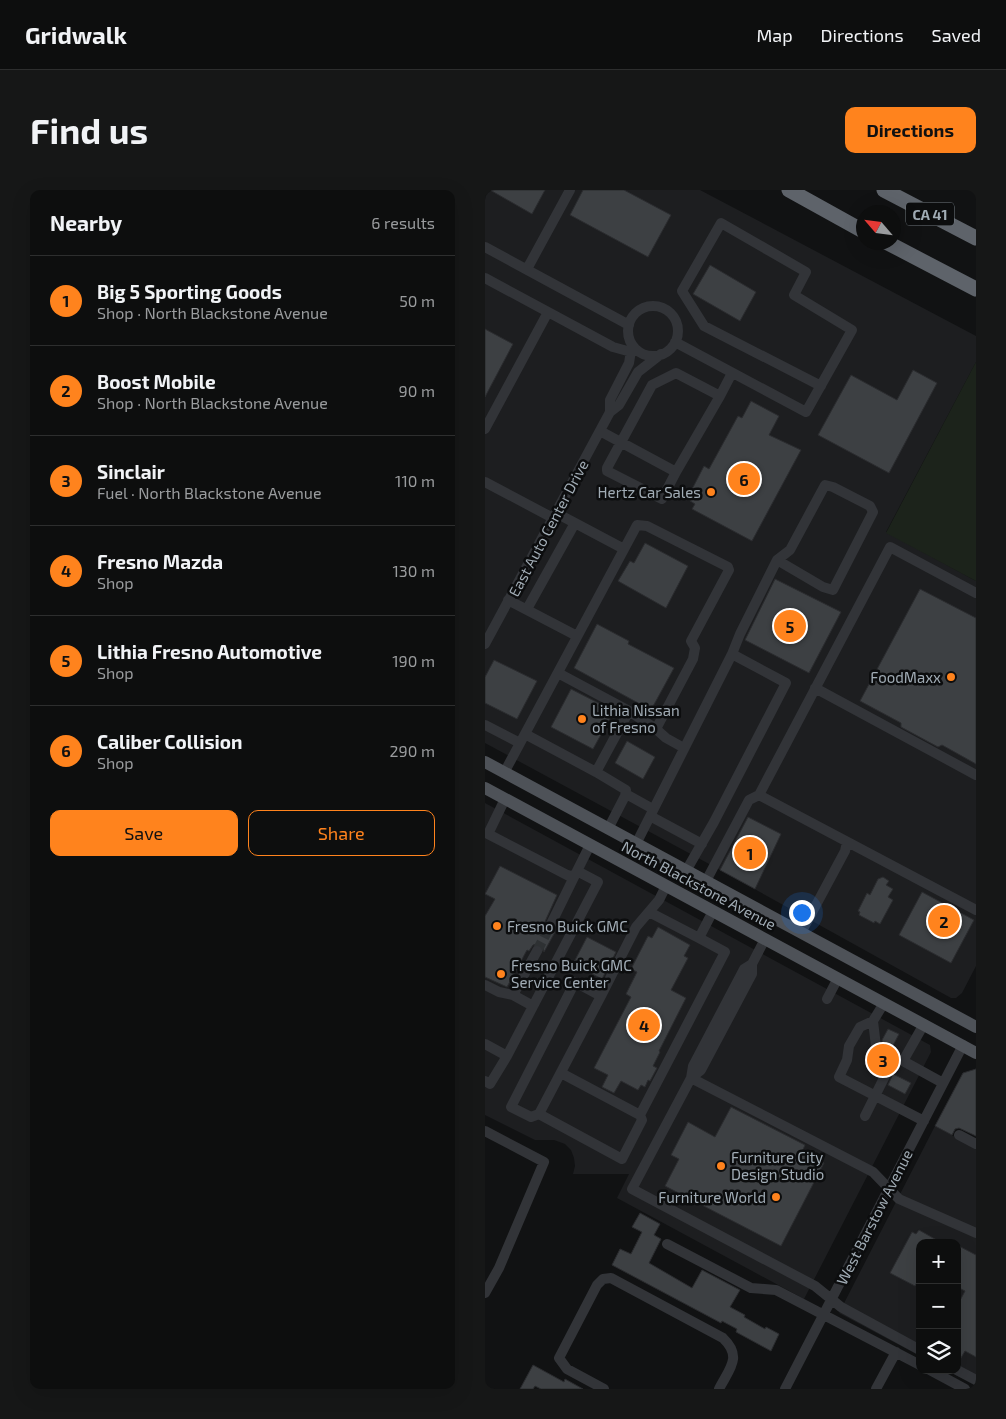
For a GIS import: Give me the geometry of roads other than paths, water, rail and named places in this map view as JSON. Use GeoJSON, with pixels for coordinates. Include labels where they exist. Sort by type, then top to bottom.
{"type":"FeatureCollection","features":[{"type":"Feature","properties":{"kind":"highway"},"geometry":{"type":"LineString","coordinates":[[789,190],[856,226]]}},
{"type":"Feature","properties":{"kind":"highway","name":"CA 41"},"geometry":{"type":"LineString","coordinates":[[884,190],[976,238]]}},
{"type":"Feature","properties":{"kind":"highway"},"geometry":{"type":"LineString","coordinates":[[901,249],[976,289]]}},
{"type":"Feature","properties":{"kind":"main road","name":"North Blackstone Avenue"},"geometry":{"type":"LineString","coordinates":[[485,762],[801,933],[975,1023]]}},
{"type":"Feature","properties":{"kind":"main road","name":"North Blackstone Avenue"},"geometry":{"type":"LineString","coordinates":[[485,788],[976,1053]]}},
{"type":"Feature","properties":{"kind":"main road"},"geometry":{"type":"LineString","coordinates":[[963,1046],[975,1023]]}},
{"type":"Feature","properties":{"kind":"street"},"geometry":{"type":"LineString","coordinates":[[527,269],[569,190]]}},
{"type":"Feature","properties":{"kind":"street"},"geometry":{"type":"LineString","coordinates":[[675,342],[806,412],[821,386],[852,330],[794,295],[805,272],[721,223],[682,291],[704,326],[821,386]]}},
{"type":"Feature","properties":{"kind":"street"},"geometry":{"type":"LineString","coordinates":[[485,247],[629,325]]}},
{"type":"Feature","properties":{"kind":"street"},"geometry":{"type":"LineString","coordinates":[[485,278],[613,347],[631,348],[643,354],[655,356],[661,354],[666,352],[675,342],[677,325],[669,312],[655,306],[640,309],[634,314],[629,325],[631,348]]}},
{"type":"Feature","properties":{"kind":"street"},"geometry":{"type":"LineString","coordinates":[[485,429],[548,312]]}},
{"type":"Feature","properties":{"kind":"street","name":"East Auto Center Drive"},"geometry":{"type":"LineString","coordinates":[[610,412],[610,400],[627,369],[631,348]]}},
{"type":"Feature","properties":{"kind":"street","name":"East Auto Center Drive"},"geometry":{"type":"LineString","coordinates":[[485,642],[610,412],[619,405],[638,372],[661,354]]}},
{"type":"Feature","properties":{"kind":"street"},"geometry":{"type":"LineString","coordinates":[[720,396],[676,373],[652,385],[607,471],[662,499],[676,472],[720,396],[732,373]]}},
{"type":"Feature","properties":{"kind":"street"},"geometry":{"type":"LineString","coordinates":[[600,430],[676,472]]}},
{"type":"Feature","properties":{"kind":"street"},"geometry":{"type":"LineString","coordinates":[[485,482],[554,516],[575,523],[624,549]]}},
{"type":"Feature","properties":{"kind":"street"},"geometry":{"type":"LineString","coordinates":[[636,844],[777,560],[790,550],[825,485],[833,487],[870,506],[873,512],[833,590],[823,587],[777,560]]}},
{"type":"Feature","properties":{"kind":"street"},"geometry":{"type":"LineString","coordinates":[[527,609],[575,523]]}},
{"type":"Feature","properties":{"kind":"street"},"geometry":{"type":"LineString","coordinates":[[504,773],[637,525],[647,526],[728,567],[729,570],[691,641],[695,648],[693,659],[656,729]]}},
{"type":"Feature","properties":{"kind":"street"},"geometry":{"type":"LineString","coordinates":[[706,882],[749,800],[759,795],[890,547],[976,593]]}},
{"type":"Feature","properties":{"kind":"street"},"geometry":{"type":"LineString","coordinates":[[509,600],[577,636]]}},
{"type":"Feature","properties":{"kind":"street"},"geometry":{"type":"LineString","coordinates":[[686,871],[786,683],[732,654]]}},
{"type":"Feature","properties":{"kind":"street"},"geometry":{"type":"LineString","coordinates":[[558,673],[629,712],[684,748]]}},
{"type":"Feature","properties":{"kind":"street"},"geometry":{"type":"LineString","coordinates":[[815,688],[976,776]]}},
{"type":"Feature","properties":{"kind":"street"},"geometry":{"type":"LineString","coordinates":[[596,772],[629,712]]}},
{"type":"Feature","properties":{"kind":"street"},"geometry":{"type":"LineString","coordinates":[[485,725],[522,739],[596,772],[626,790],[626,794],[702,844]]}},
{"type":"Feature","properties":{"kind":"street"},"geometry":{"type":"LineString","coordinates":[[608,829],[626,794]]}},
{"type":"Feature","properties":{"kind":"street"},"geometry":{"type":"LineString","coordinates":[[759,795],[976,910]]}},
{"type":"Feature","properties":{"kind":"street"},"geometry":{"type":"LineString","coordinates":[[487,1086],[507,1056],[598,882],[576,873],[569,876],[486,836],[505,799]]}},
{"type":"Feature","properties":{"kind":"street"},"geometry":{"type":"LineString","coordinates":[[801,933],[845,851],[847,842]]}},
{"type":"Feature","properties":{"kind":"street"},"geometry":{"type":"LineString","coordinates":[[550,926],[590,845]]}},
{"type":"Feature","properties":{"kind":"street"},"geometry":{"type":"LineString","coordinates":[[601,996],[575,982],[511,1107],[531,1117],[539,1114],[601,996],[636,927],[659,900],[666,886]]}},
{"type":"Feature","properties":{"kind":"street"},"geometry":{"type":"LineString","coordinates":[[699,938],[713,911]]}},
{"type":"Feature","properties":{"kind":"street"},"geometry":{"type":"LineString","coordinates":[[539,1114],[622,1159],[642,1120],[640,1115],[725,952],[649,912]]}},
{"type":"Feature","properties":{"kind":"street"},"geometry":{"type":"LineString","coordinates":[[765,939],[752,964],[744,969],[693,1066],[691,1078],[632,1190],[815,1286],[841,1307],[916,1348]]}},
{"type":"Feature","properties":{"kind":"street"},"geometry":{"type":"LineString","coordinates":[[513,995],[537,951]]}},
{"type":"Feature","properties":{"kind":"street"},"geometry":{"type":"LineString","coordinates":[[827,999],[838,978]]}},
{"type":"Feature","properties":{"kind":"street"},"geometry":{"type":"LineString","coordinates":[[485,985],[499,992],[513,995],[533,1006]]}},
{"type":"Feature","properties":{"kind":"street"},"geometry":{"type":"LineString","coordinates":[[884,1003],[873,1021],[860,1028],[849,1046],[847,1060],[839,1077],[925,1121]]}},
{"type":"Feature","properties":{"kind":"street"},"geometry":{"type":"LineString","coordinates":[[873,1021],[877,1055],[892,1062],[903,1061],[943,1083]]}},
{"type":"Feature","properties":{"kind":"street"},"geometry":{"type":"LineString","coordinates":[[903,1061],[924,1024]]}},
{"type":"Feature","properties":{"kind":"street"},"geometry":{"type":"LineString","coordinates":[[485,1044],[507,1056]]}},
{"type":"Feature","properties":{"kind":"street","name":"West Barstow Avenue"},"geometry":{"type":"LineString","coordinates":[[785,1389],[963,1046]]}},
{"type":"Feature","properties":{"kind":"street"},"geometry":{"type":"LineString","coordinates":[[865,1116],[892,1062]]}},
{"type":"Feature","properties":{"kind":"street"},"geometry":{"type":"LineString","coordinates":[[561,1073],[640,1115]]}},
{"type":"Feature","properties":{"kind":"street"},"geometry":{"type":"LineString","coordinates":[[691,1078],[873,1172],[899,1199],[907,1204],[976,1233]]}},
{"type":"Feature","properties":{"kind":"street"},"geometry":{"type":"LineString","coordinates":[[485,1131],[544,1162],[499,1268],[485,1293]]}},
{"type":"Feature","properties":{"kind":"street"},"geometry":{"type":"LineString","coordinates":[[959,1135],[976,1144]]}},
{"type":"Feature","properties":{"kind":"street"},"geometry":{"type":"LineString","coordinates":[[667,1244],[751,1288],[776,1290],[916,1363]]}},
{"type":"Feature","properties":{"kind":"street"},"geometry":{"type":"LineString","coordinates":[[604,1389],[567,1369],[559,1358],[597,1285],[603,1279],[611,1278],[729,1343],[734,1350],[734,1360],[719,1389]]}},
{"type":"Feature","properties":{"kind":"street"},"geometry":{"type":"LineString","coordinates":[[876,1389],[896,1352]]}},
{"type":"Feature","properties":{"kind":"street"},"geometry":{"type":"LineString","coordinates":[[961,1372],[976,1380]]}},
{"type":"Feature","properties":{"kind":"street"},"geometry":{"type":"LineString","coordinates":[[937,1374],[965,1389]]}},
{"type":"Feature","properties":{"kind":"tunnel"},"geometry":{"type":"LineString","coordinates":[[537,951],[550,926]]}},
{"type":"Feature","properties":{"kind":"place","name":"Caliber Collision"},"geometry":{"type":"Point","coordinates":[744,479]}},
{"type":"Feature","properties":{"kind":"place","name":"Hertz Car Sales"},"geometry":{"type":"Point","coordinates":[711,492]}},
{"type":"Feature","properties":{"kind":"place","name":"Lithia Fresno Automotive"},"geometry":{"type":"Point","coordinates":[790,626]}},
{"type":"Feature","properties":{"kind":"place","name":"FoodMaxx"},"geometry":{"type":"Point","coordinates":[951,677]}},
{"type":"Feature","properties":{"kind":"place","name":"Lithia Nissan of Fresno"},"geometry":{"type":"Point","coordinates":[582,719]}},
{"type":"Feature","properties":{"kind":"place","name":"Big 5 Sporting Goods"},"geometry":{"type":"Point","coordinates":[750,853]}},
{"type":"Feature","properties":{"kind":"place","name":"Boost Mobile"},"geometry":{"type":"Point","coordinates":[944,921]}},
{"type":"Feature","properties":{"kind":"place","name":"Fresno Buick GMC"},"geometry":{"type":"Point","coordinates":[497,926]}},
{"type":"Feature","properties":{"kind":"place","name":"Fresno Buick GMC Service Center"},"geometry":{"type":"Point","coordinates":[501,974]}},
{"type":"Feature","properties":{"kind":"place","name":"Fresno Mazda"},"geometry":{"type":"Point","coordinates":[644,1025]}},
{"type":"Feature","properties":{"kind":"place","name":"Sinclair"},"geometry":{"type":"Point","coordinates":[883,1060]}},
{"type":"Feature","properties":{"kind":"place","name":"Furniture City Design Studio"},"geometry":{"type":"Point","coordinates":[721,1166]}},
{"type":"Feature","properties":{"kind":"place","name":"Furniture World"},"geometry":{"type":"Point","coordinates":[776,1197]}}]}
